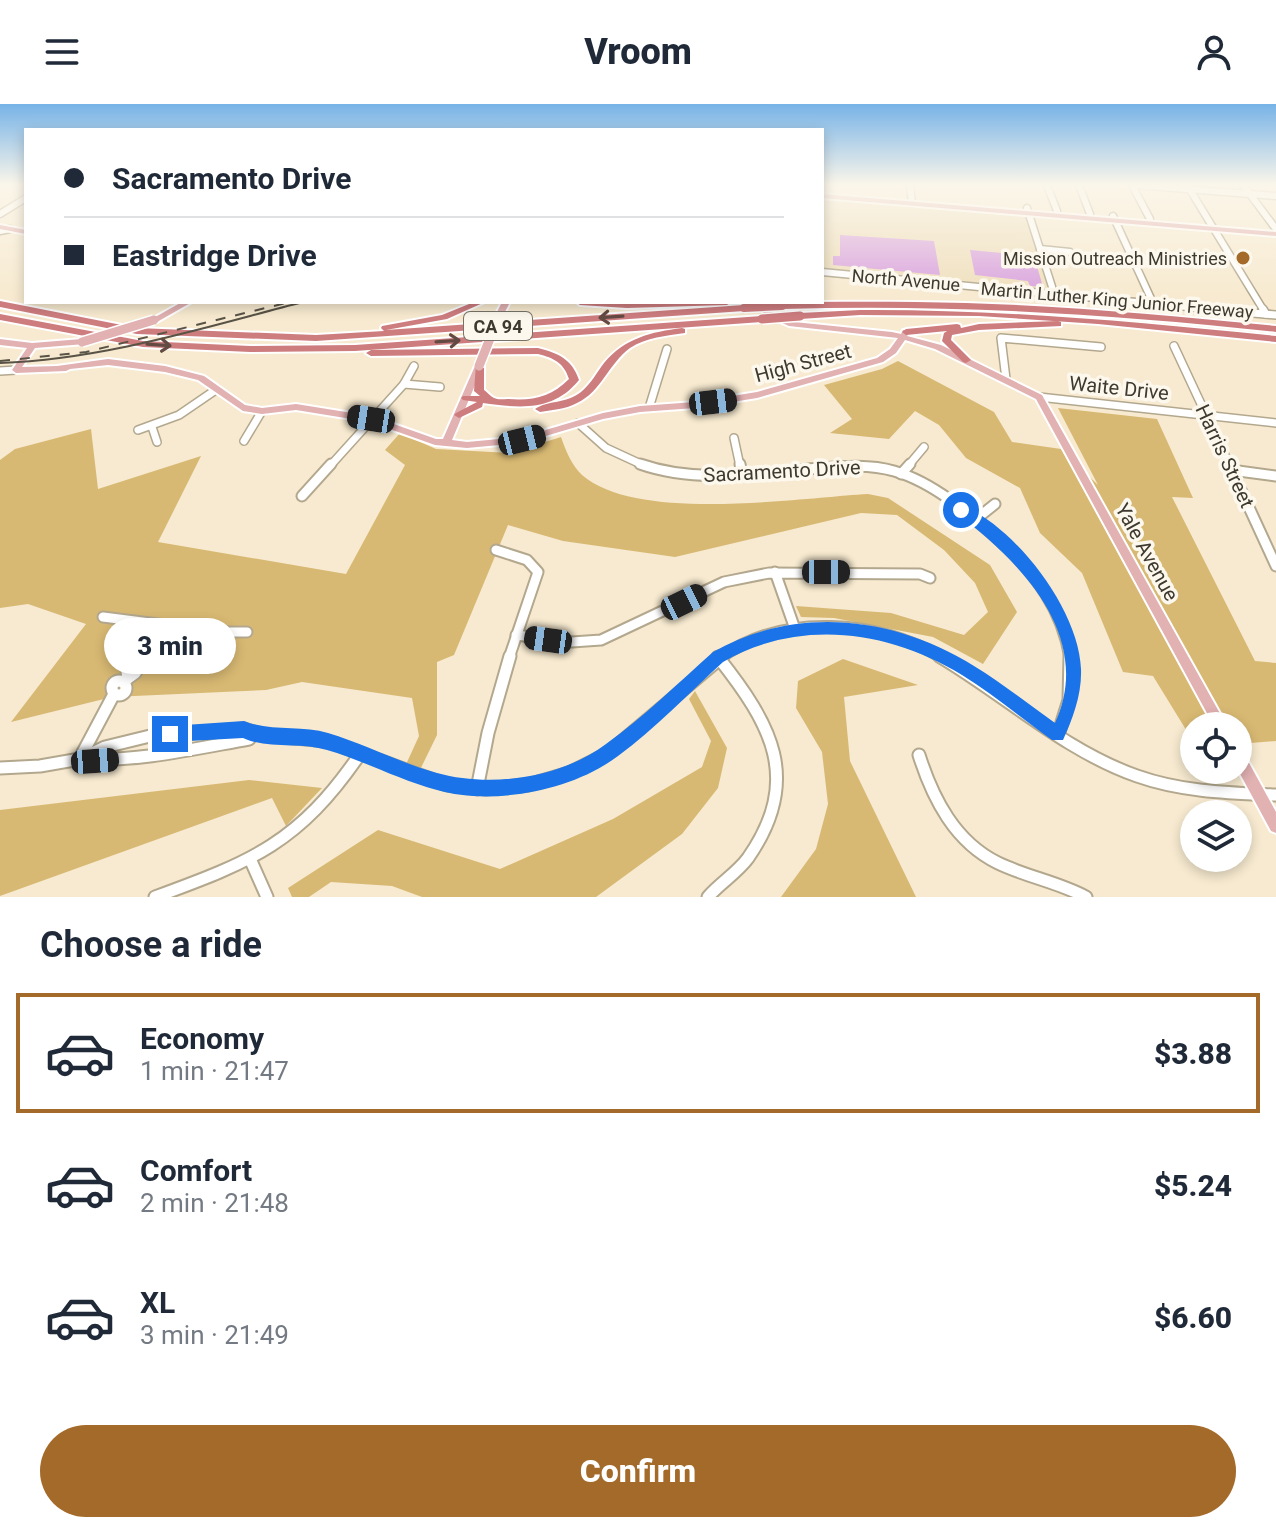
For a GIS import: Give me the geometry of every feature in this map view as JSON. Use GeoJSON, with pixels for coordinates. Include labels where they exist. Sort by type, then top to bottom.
{"type":"FeatureCollection","features":[{"type":"Feature","properties":{"kind":"highway"},"geometry":{"type":"LineString","coordinates":[[0,298],[29,310]]}},
{"type":"Feature","properties":{"kind":"highway","name":"Martin Luther King Junior Freeway"},"geometry":{"type":"LineString","coordinates":[[0,304],[137,331],[252,337],[374,336],[780,304],[998,305],[1276,327]]}},
{"type":"Feature","properties":{"kind":"highway"},"geometry":{"type":"LineString","coordinates":[[252,337],[418,323],[476,304]]}},
{"type":"Feature","properties":{"kind":"highway"},"geometry":{"type":"LineString","coordinates":[[611,304],[740,305]]}},
{"type":"Feature","properties":{"kind":"highway","name":"Martin Luther King Junior Freeway"},"geometry":{"type":"LineString","coordinates":[[0,317],[143,344],[314,349],[800,316],[970,313],[1054,316],[1276,341]]}},
{"type":"Feature","properties":{"kind":"highway"},"geometry":{"type":"LineString","coordinates":[[465,401],[479,405],[536,409],[562,406],[586,394],[611,361],[635,342],[659,334],[762,319]]}},
{"type":"Feature","properties":{"kind":"highway"},"geometry":{"type":"LineString","coordinates":[[904,334],[1050,324],[1149,326]]}},
{"type":"Feature","properties":{"kind":"highway"},"geometry":{"type":"LineString","coordinates":[[966,360],[949,346],[946,337],[953,330],[979,327]]}},
{"type":"Feature","properties":{"kind":"highway"},"geometry":{"type":"LineString","coordinates":[[314,349],[344,354],[538,351],[558,356],[570,365],[574,380],[564,392],[548,401],[529,404],[465,401]]}},
{"type":"Feature","properties":{"kind":"highway"},"geometry":{"type":"LineString","coordinates":[[479,366],[479,391],[493,400]]}},
{"type":"Feature","properties":{"kind":"highway"},"geometry":{"type":"LineString","coordinates":[[459,415],[479,405]]}},
{"type":"Feature","properties":{"kind":"main road"},"geometry":{"type":"LineString","coordinates":[[1158,222],[1276,231]]}},
{"type":"Feature","properties":{"kind":"main road"},"geometry":{"type":"LineString","coordinates":[[1173,222],[1212,227]]}},
{"type":"Feature","properties":{"kind":"main road"},"geometry":{"type":"LineString","coordinates":[[0,229],[24,232]]}},
{"type":"Feature","properties":{"kind":"main road"},"geometry":{"type":"LineString","coordinates":[[0,342],[32,346],[82,342],[154,320],[184,304]]}},
{"type":"Feature","properties":{"kind":"main road"},"geometry":{"type":"LineString","coordinates":[[446,444],[505,304]]}},
{"type":"Feature","properties":{"kind":"main road","name":"Waite Drive"},"geometry":{"type":"LineString","coordinates":[[760,304],[769,314],[785,321],[824,329],[904,334],[933,340],[1039,397]]}},
{"type":"Feature","properties":{"kind":"main road","name":"High Street"},"geometry":{"type":"LineString","coordinates":[[16,370],[122,362],[185,373],[217,389],[235,404],[262,411],[296,407],[371,419],[446,444],[513,442],[578,423],[649,408],[732,400],[848,370],[887,356],[904,334]]}},
{"type":"Feature","properties":{"kind":"main road"},"geometry":{"type":"LineString","coordinates":[[16,370],[32,346]]}},
{"type":"Feature","properties":{"kind":"main road","name":"Yale Avenue"},"geometry":{"type":"LineString","coordinates":[[1039,397],[1213,712]]}},
{"type":"Feature","properties":{"kind":"main road"},"geometry":{"type":"LineString","coordinates":[[1252,782],[1276,826]]}},
{"type":"Feature","properties":{"kind":"street"},"geometry":{"type":"LineString","coordinates":[[1031,222],[1054,293]]}},
{"type":"Feature","properties":{"kind":"street"},"geometry":{"type":"LineString","coordinates":[[1116,222],[1153,303]]}},
{"type":"Feature","properties":{"kind":"street"},"geometry":{"type":"LineString","coordinates":[[1209,222],[1266,314]]}},
{"type":"Feature","properties":{"kind":"street"},"geometry":{"type":"LineString","coordinates":[[1040,249],[1070,252]]}},
{"type":"Feature","properties":{"kind":"street","name":"North Avenue"},"geometry":{"type":"LineString","coordinates":[[824,272],[1276,315]]}},
{"type":"Feature","properties":{"kind":"street"},"geometry":{"type":"LineString","coordinates":[[1006,379],[1001,338],[1101,347]]}},
{"type":"Feature","properties":{"kind":"street","name":"Harris Street"},"geometry":{"type":"LineString","coordinates":[[1174,346],[1276,566]]}},
{"type":"Feature","properties":{"kind":"street"},"geometry":{"type":"LineString","coordinates":[[649,408],[667,349]]}},
{"type":"Feature","properties":{"kind":"street"},"geometry":{"type":"LineString","coordinates":[[302,496],[404,384],[414,366]]}},
{"type":"Feature","properties":{"kind":"street","name":"High Street"},"geometry":{"type":"LineString","coordinates":[[0,371],[16,370]]}},
{"type":"Feature","properties":{"kind":"street"},"geometry":{"type":"LineString","coordinates":[[404,384],[440,387]]}},
{"type":"Feature","properties":{"kind":"street"},"geometry":{"type":"LineString","coordinates":[[138,430],[179,415],[217,389]]}},
{"type":"Feature","properties":{"kind":"street","name":"Waite Drive"},"geometry":{"type":"LineString","coordinates":[[1039,397],[1276,423]]}},
{"type":"Feature","properties":{"kind":"street"},"geometry":{"type":"LineString","coordinates":[[244,441],[262,411]]}},
{"type":"Feature","properties":{"kind":"street","name":"Sacramento Drive"},"geometry":{"type":"LineString","coordinates":[[578,423],[603,447],[652,468],[689,475],[856,466],[901,474],[938,492],[1024,562],[1056,608],[1071,653],[1072,680],[1067,713],[1058,735]]}},
{"type":"Feature","properties":{"kind":"street"},"geometry":{"type":"LineString","coordinates":[[152,427],[157,442]]}},
{"type":"Feature","properties":{"kind":"street"},"geometry":{"type":"LineString","coordinates":[[734,438],[742,474]]}},
{"type":"Feature","properties":{"kind":"street"},"geometry":{"type":"LineString","coordinates":[[901,474],[924,447]]}},
{"type":"Feature","properties":{"kind":"street"},"geometry":{"type":"LineString","coordinates":[[1231,470],[1276,476]]}},
{"type":"Feature","properties":{"kind":"street"},"geometry":{"type":"LineString","coordinates":[[975,520],[995,504]]}},
{"type":"Feature","properties":{"kind":"street"},"geometry":{"type":"LineString","coordinates":[[477,789],[484,741],[538,572],[527,560],[496,550]]}},
{"type":"Feature","properties":{"kind":"street"},"geometry":{"type":"LineString","coordinates":[[775,572],[795,629]]}},
{"type":"Feature","properties":{"kind":"street"},"geometry":{"type":"LineString","coordinates":[[516,635],[572,642],[601,640],[724,582],[775,572],[920,574],[930,578]]}},
{"type":"Feature","properties":{"kind":"street"},"geometry":{"type":"LineString","coordinates":[[103,617],[203,632],[247,632]]}},
{"type":"Feature","properties":{"kind":"street"},"geometry":{"type":"LineString","coordinates":[[80,759],[114,694],[112,687],[135,673],[166,625]]}},
{"type":"Feature","properties":{"kind":"street"},"geometry":{"type":"LineString","coordinates":[[0,768],[40,766],[80,759],[105,747],[150,736],[244,729],[253,734],[293,735],[321,740],[417,776],[477,789],[509,788],[542,781],[603,756],[635,733],[718,657],[764,636],[795,629],[855,628],[912,642],[968,670],[1058,735],[1115,767],[1163,784],[1226,795],[1276,795]]}},
{"type":"Feature","properties":{"kind":"street"},"geometry":{"type":"LineString","coordinates":[[708,897],[746,860],[773,810],[777,785],[775,749],[764,718],[718,657]]}},
{"type":"Feature","properties":{"kind":"street"},"geometry":{"type":"LineString","coordinates":[[80,759],[95,761],[158,754],[249,739],[253,734]]}},
{"type":"Feature","properties":{"kind":"street"},"geometry":{"type":"LineString","coordinates":[[155,897],[251,861],[282,843],[333,796],[360,754]]}},
{"type":"Feature","properties":{"kind":"street"},"geometry":{"type":"LineString","coordinates":[[919,755],[930,793],[965,841],[998,863],[1057,882],[1086,897]]}},
{"type":"Feature","properties":{"kind":"street"},"geometry":{"type":"LineString","coordinates":[[251,861],[267,897]]}},
{"type":"Feature","properties":{"kind":"shaded area"},"geometry":{"type":"Polygon","coordinates":[[[824,222],[1030,222],[1053,292],[824,271],[824,222]]]}},
{"type":"Feature","properties":{"kind":"shaded area"},"geometry":{"type":"Polygon","coordinates":[[[898,361],[994,412],[1012,442],[1061,449],[1098,485],[1058,408],[1157,419],[1193,498],[1172,497],[1255,661],[1276,663],[1276,741],[1252,743],[1252,712],[1180,712],[1180,720],[1153,676],[1123,672],[1082,573],[1040,533],[1020,488],[966,458],[939,425],[915,411],[889,439],[830,433],[852,419],[824,385],[882,369],[898,361]]]}},
{"type":"Feature","properties":{"kind":"shaded area"},"geometry":{"type":"Polygon","coordinates":[[[91,429],[98,489],[201,456],[158,542],[346,574],[405,465],[385,450],[400,433],[436,449],[510,453],[561,437],[572,462],[582,475],[607,490],[640,499],[719,504],[868,494],[888,498],[990,565],[1017,612],[983,664],[933,637],[834,618],[801,617],[796,606],[891,613],[964,635],[988,612],[975,583],[944,550],[897,515],[861,513],[675,557],[563,541],[508,525],[454,655],[437,662],[437,735],[417,776],[403,771],[419,736],[412,698],[302,682],[266,690],[112,697],[11,722],[86,624],[28,604],[0,608],[0,460],[15,449],[91,429]]]}},
{"type":"Feature","properties":{"kind":"shaded area"},"geometry":{"type":"Polygon","coordinates":[[[843,659],[918,685],[844,697],[850,761],[916,897],[781,897],[816,849],[828,804],[822,752],[796,708],[798,681],[843,659]]]}},
{"type":"Feature","properties":{"kind":"shaded area"},"geometry":{"type":"Polygon","coordinates":[[[695,691],[727,748],[718,788],[682,834],[596,897],[422,897],[392,886],[331,882],[309,897],[292,897],[288,888],[378,830],[500,869],[613,819],[702,767],[711,741],[689,699],[695,691]]]}},
{"type":"Feature","properties":{"kind":"shaded area"},"geometry":{"type":"Polygon","coordinates":[[[249,780],[322,788],[286,826],[272,798],[0,896],[0,810],[249,780]]]}},
{"type":"Feature","properties":{"kind":"building"},"geometry":{"type":"Polygon","coordinates":[[[840,235],[934,241],[940,275],[833,265],[833,256],[840,256],[840,235]]]}},
{"type":"Feature","properties":{"kind":"building"},"geometry":{"type":"Polygon","coordinates":[[[970,250],[1034,256],[1043,287],[1030,286],[1028,281],[975,275],[970,250]]]}},
{"type":"Feature","properties":{"kind":"tram line"},"geometry":{"type":"LineString","coordinates":[[0,363],[115,349],[295,304]]}},
{"type":"Feature","properties":{"kind":"railway"},"geometry":{"type":"LineString","coordinates":[[0,361],[86,352],[282,304]]}},
{"type":"Feature","properties":{"kind":"place","name":"Mission Outreach Ministries"},"geometry":{"type":"Point","coordinates":[1243,258]}},
{"type":"Feature","properties":{"kind":"route"},"geometry":{"type":"LineString","coordinates":[[170,734],[244,729],[253,734],[293,735],[326,741],[436,781],[466,788],[509,788],[558,777],[610,752],[718,657],[736,647],[784,631],[827,626],[869,630],[926,648],[968,670],[1058,735],[1067,713],[1073,668],[1065,628],[1056,608],[1024,562],[993,533],[961,510]]}}]}
